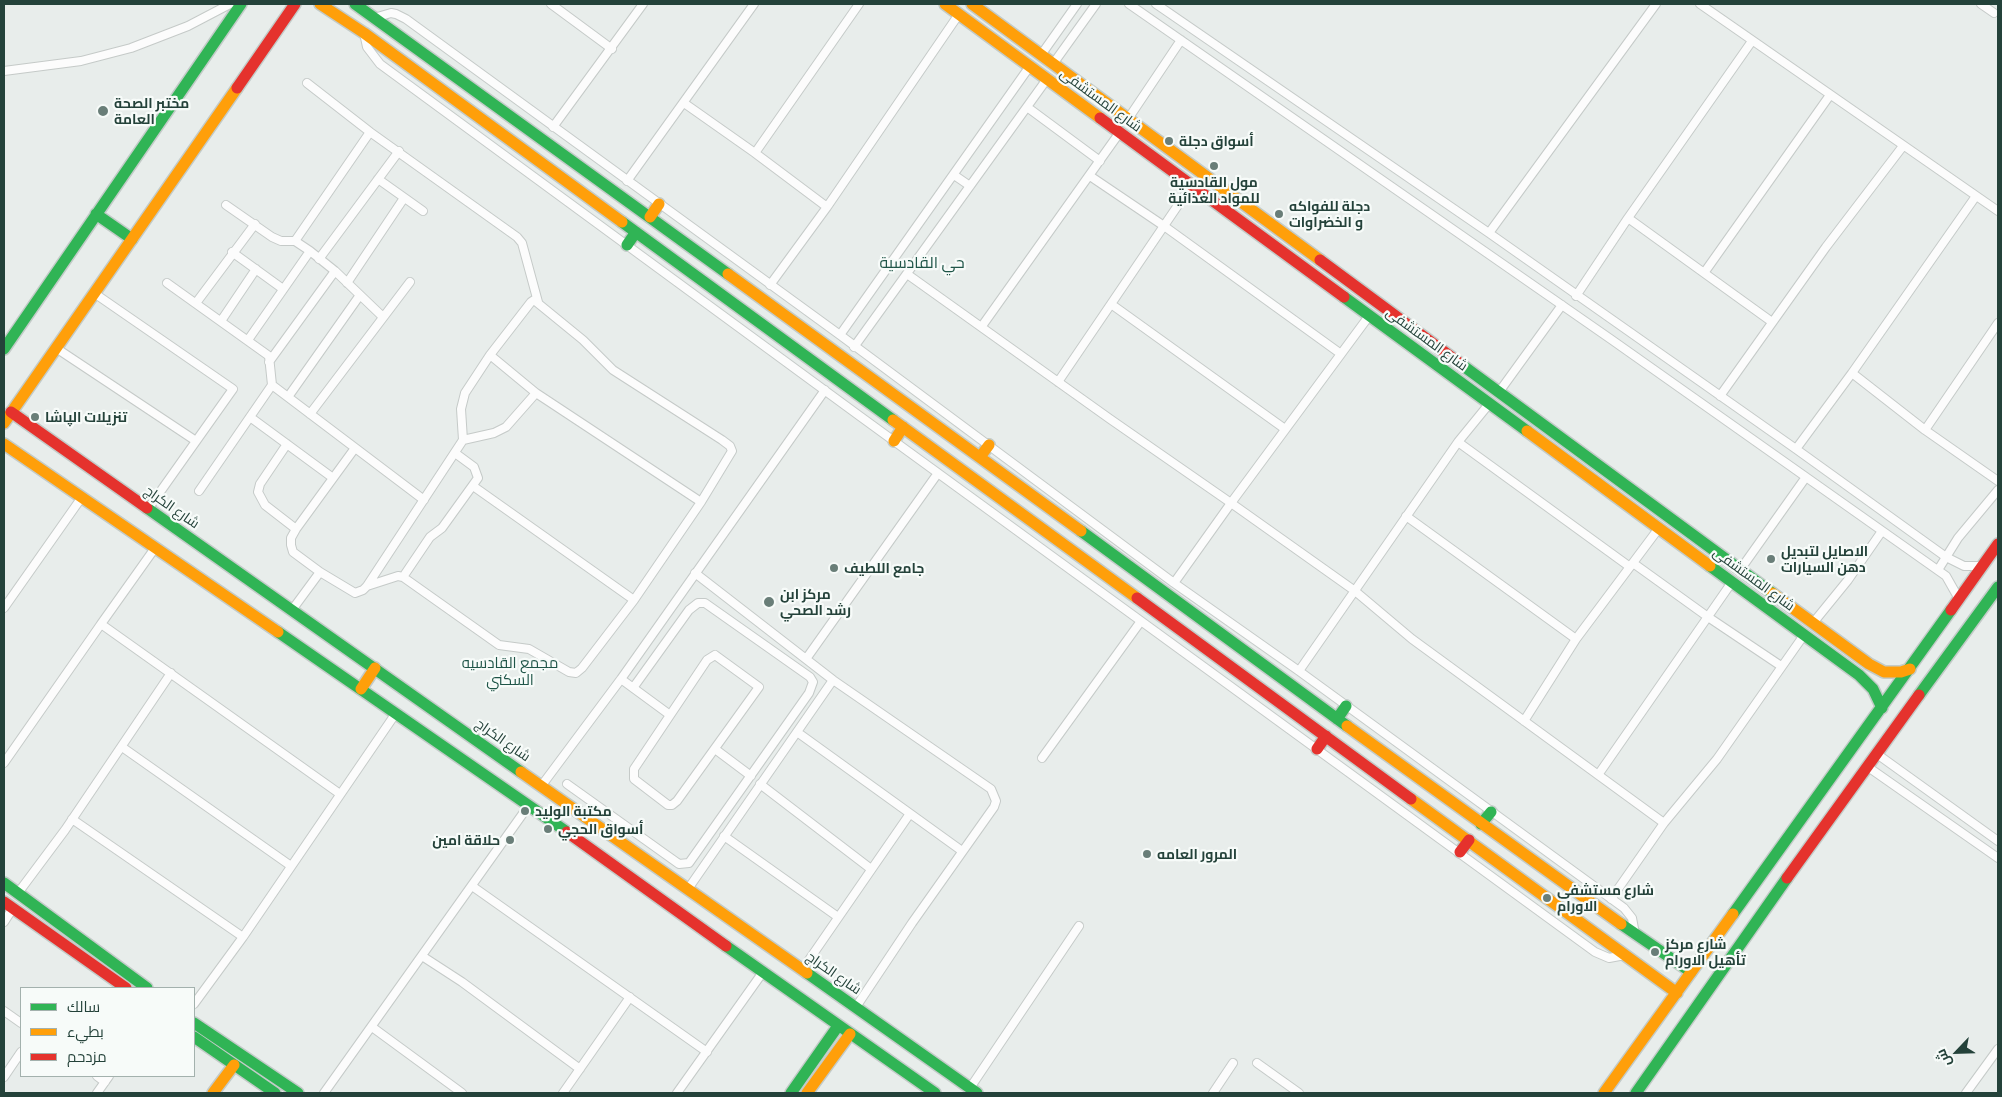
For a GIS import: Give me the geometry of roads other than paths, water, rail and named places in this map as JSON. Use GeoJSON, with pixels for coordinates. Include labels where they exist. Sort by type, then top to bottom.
{"type":"FeatureCollection","features":[{"type":"Feature","properties":{"kind":"street"},"geometry":{"type":"LineString","coordinates":[[4,71],[81,61],[124,50],[188,26],[230,4]]}},
{"type":"Feature","properties":{"kind":"street"},"geometry":{"type":"LineString","coordinates":[[4,349],[241,4]]}},
{"type":"Feature","properties":{"kind":"street"},"geometry":{"type":"LineString","coordinates":[[4,423],[295,4]]}},
{"type":"Feature","properties":{"kind":"street"},"geometry":{"type":"LineString","coordinates":[[320,4],[364,33],[1677,992]]}},
{"type":"Feature","properties":{"kind":"street"},"geometry":{"type":"LineString","coordinates":[[355,4],[792,320],[1588,902],[1691,972]]}},
{"type":"Feature","properties":{"kind":"street"},"geometry":{"type":"LineString","coordinates":[[551,4],[612,49]]}},
{"type":"Feature","properties":{"kind":"street"},"geometry":{"type":"LineString","coordinates":[[553,127],[612,49],[643,4]]}},
{"type":"Feature","properties":{"kind":"street"},"geometry":{"type":"LineString","coordinates":[[627,180],[754,4]]}},
{"type":"Feature","properties":{"kind":"street"},"geometry":{"type":"LineString","coordinates":[[755,153],[859,4]]}},
{"type":"Feature","properties":{"kind":"street","name":"شارع المستشفى"},"geometry":{"type":"LineString","coordinates":[[945,4],[1864,679],[1876,694],[1882,708]]}},
{"type":"Feature","properties":{"kind":"street","name":"شارع المستشفى"},"geometry":{"type":"LineString","coordinates":[[972,4],[1740,570],[1876,668],[1893,673],[1910,669]]}},
{"type":"Feature","properties":{"kind":"street"},"geometry":{"type":"LineString","coordinates":[[1041,55],[1077,4]]}},
{"type":"Feature","properties":{"kind":"street"},"geometry":{"type":"LineString","coordinates":[[1053,64],[1096,4]]}},
{"type":"Feature","properties":{"kind":"street"},"geometry":{"type":"LineString","coordinates":[[1129,4],[1562,305],[1938,570],[1946,576],[1959,599]]}},
{"type":"Feature","properties":{"kind":"street"},"geometry":{"type":"LineString","coordinates":[[1156,4],[1489,233],[1946,557],[1964,566],[1982,566]]}},
{"type":"Feature","properties":{"kind":"street"},"geometry":{"type":"LineString","coordinates":[[1489,233],[1656,4]]}},
{"type":"Feature","properties":{"kind":"street"},"geometry":{"type":"LineString","coordinates":[[1700,4],[1998,211]]}},
{"type":"Feature","properties":{"kind":"street"},"geometry":{"type":"LineString","coordinates":[[1981,4],[1997,12]]}},
{"type":"Feature","properties":{"kind":"street"},"geometry":{"type":"LineString","coordinates":[[374,18],[390,13],[401,16],[627,180],[1174,583],[1299,671],[1611,898],[1630,914],[1635,934]]}},
{"type":"Feature","properties":{"kind":"street"},"geometry":{"type":"LineString","coordinates":[[770,285],[959,14]]}},
{"type":"Feature","properties":{"kind":"street"},"geometry":{"type":"LineString","coordinates":[[364,33],[368,47],[380,64],[894,441],[1595,952],[1609,958],[1625,955]]}},
{"type":"Feature","properties":{"kind":"street"},"geometry":{"type":"LineString","coordinates":[[1128,119],[1181,40]]}},
{"type":"Feature","properties":{"kind":"street"},"geometry":{"type":"LineString","coordinates":[[1576,296],[1628,218],[1752,41]]}},
{"type":"Feature","properties":{"kind":"street"},"geometry":{"type":"LineString","coordinates":[[840,336],[1030,66]]}},
{"type":"Feature","properties":{"kind":"street"},"geometry":{"type":"LineString","coordinates":[[436,86],[448,72]]}},
{"type":"Feature","properties":{"kind":"street"},"geometry":{"type":"LineString","coordinates":[[854,347],[1047,79]]}},
{"type":"Feature","properties":{"kind":"street"},"geometry":{"type":"LineString","coordinates":[[307,83],[370,132],[517,237],[522,243],[538,302]]}},
{"type":"Feature","properties":{"kind":"street"},"geometry":{"type":"LineString","coordinates":[[1704,273],[1830,95]]}},
{"type":"Feature","properties":{"kind":"street"},"geometry":{"type":"LineString","coordinates":[[684,103],[755,153],[826,207]]}},
{"type":"Feature","properties":{"kind":"street"},"geometry":{"type":"LineString","coordinates":[[1027,107],[1100,161]]}},
{"type":"Feature","properties":{"kind":"street"},"geometry":{"type":"LineString","coordinates":[[1316,134],[1325,121]]}},
{"type":"Feature","properties":{"kind":"street"},"geometry":{"type":"LineString","coordinates":[[295,241],[370,132]]}},
{"type":"Feature","properties":{"kind":"street"},"geometry":{"type":"LineString","coordinates":[[982,326],[1120,132]]}},
{"type":"Feature","properties":{"kind":"street"},"geometry":{"type":"LineString","coordinates":[[1720,396],[1772,322],[1903,146]]}},
{"type":"Feature","properties":{"kind":"street"},"geometry":{"type":"LineString","coordinates":[[319,258],[399,151]]}},
{"type":"Feature","properties":{"kind":"street"},"geometry":{"type":"LineString","coordinates":[[954,175],[970,186]]}},
{"type":"Feature","properties":{"kind":"street"},"geometry":{"type":"LineString","coordinates":[[1090,176],[1164,226],[1341,354]]}},
{"type":"Feature","properties":{"kind":"street"},"geometry":{"type":"LineString","coordinates":[[378,180],[423,212]]}},
{"type":"Feature","properties":{"kind":"street"},"geometry":{"type":"LineString","coordinates":[[1058,382],[1191,186]]}},
{"type":"Feature","properties":{"kind":"street"},"geometry":{"type":"LineString","coordinates":[[1796,449],[1852,373],[1976,196]]}},
{"type":"Feature","properties":{"kind":"street"},"geometry":{"type":"LineString","coordinates":[[347,282],[404,198]]}},
{"type":"Feature","properties":{"kind":"street"},"geometry":{"type":"LineString","coordinates":[[650,217],[658,204]]}},
{"type":"Feature","properties":{"kind":"street"},"geometry":{"type":"LineString","coordinates":[[226,205],[280,241],[295,241],[310,251],[336,272],[383,317]]}},
{"type":"Feature","properties":{"kind":"street"},"geometry":{"type":"LineString","coordinates":[[1246,225],[1256,212]]}},
{"type":"Feature","properties":{"kind":"street"},"geometry":{"type":"LineString","coordinates":[[96,214],[132,238]]}},
{"type":"Feature","properties":{"kind":"street"},"geometry":{"type":"LineString","coordinates":[[1628,218],[1772,322]]}},
{"type":"Feature","properties":{"kind":"street"},"geometry":{"type":"LineString","coordinates":[[196,303],[232,252],[255,224]]}},
{"type":"Feature","properties":{"kind":"street"},"geometry":{"type":"LineString","coordinates":[[627,245],[636,232]]}},
{"type":"Feature","properties":{"kind":"street"},"geometry":{"type":"LineString","coordinates":[[248,340],[310,251]]}},
{"type":"Feature","properties":{"kind":"street"},"geometry":{"type":"LineString","coordinates":[[232,252],[283,289]]}},
{"type":"Feature","properties":{"kind":"street"},"geometry":{"type":"LineString","coordinates":[[221,321],[256,269]]}},
{"type":"Feature","properties":{"kind":"street"},"geometry":{"type":"LineString","coordinates":[[270,362],[336,272]]}},
{"type":"Feature","properties":{"kind":"street"},"geometry":{"type":"LineString","coordinates":[[907,274],[1355,591],[1412,639],[1664,823]]}},
{"type":"Feature","properties":{"kind":"street"},"geometry":{"type":"LineString","coordinates":[[310,414],[410,282]]}},
{"type":"Feature","properties":{"kind":"street"},"geometry":{"type":"LineString","coordinates":[[168,283],[265,352],[270,362],[272,385],[199,491]]}},
{"type":"Feature","properties":{"kind":"street"},"geometry":{"type":"LineString","coordinates":[[94,293],[232,388],[148,509]]}},
{"type":"Feature","properties":{"kind":"street"},"geometry":{"type":"LineString","coordinates":[[288,397],[360,294]]}},
{"type":"Feature","properties":{"kind":"street"},"geometry":{"type":"LineString","coordinates":[[355,448],[291,538],[293,552],[320,572],[355,593],[360,592],[366,586],[463,440],[461,410],[465,393],[490,355],[534,300],[583,340],[612,370],[730,446],[732,451],[634,600],[582,668],[576,673],[569,672],[529,650],[499,645],[403,577],[398,576],[366,586]]}},
{"type":"Feature","properties":{"kind":"street"},"geometry":{"type":"LineString","coordinates":[[1111,304],[1285,429]]}},
{"type":"Feature","properties":{"kind":"street"},"geometry":{"type":"LineString","coordinates":[[1499,392],[1562,305]]}},
{"type":"Feature","properties":{"kind":"street"},"geometry":{"type":"LineString","coordinates":[[1174,583],[1230,503],[1370,316]]}},
{"type":"Feature","properties":{"kind":"street"},"geometry":{"type":"LineString","coordinates":[[780,337],[792,320]]}},
{"type":"Feature","properties":{"kind":"street"},"geometry":{"type":"LineString","coordinates":[[1925,430],[1998,323]]}},
{"type":"Feature","properties":{"kind":"street"},"geometry":{"type":"LineString","coordinates":[[1612,340],[1621,327]]}},
{"type":"Feature","properties":{"kind":"street"},"geometry":{"type":"LineString","coordinates":[[56,348],[196,441]]}},
{"type":"Feature","properties":{"kind":"street"},"geometry":{"type":"LineString","coordinates":[[490,355],[536,393],[700,502]]}},
{"type":"Feature","properties":{"kind":"street"},"geometry":{"type":"LineString","coordinates":[[1852,373],[1925,430],[1998,481]]}},
{"type":"Feature","properties":{"kind":"street"},"geometry":{"type":"LineString","coordinates":[[272,385],[424,500]]}},
{"type":"Feature","properties":{"kind":"street"},"geometry":{"type":"LineString","coordinates":[[542,785],[620,679],[825,390]]}},
{"type":"Feature","properties":{"kind":"street"},"geometry":{"type":"LineString","coordinates":[[463,440],[494,433],[506,427],[536,393]]}},
{"type":"Feature","properties":{"kind":"street"},"geometry":{"type":"LineString","coordinates":[[1299,671],[1458,442],[1490,404]]}},
{"type":"Feature","properties":{"kind":"street","name":"شارع الكراج"},"geometry":{"type":"LineString","coordinates":[[11,412],[974,1091]]}},
{"type":"Feature","properties":{"kind":"street"},"geometry":{"type":"LineString","coordinates":[[250,417],[333,478]]}},
{"type":"Feature","properties":{"kind":"street"},"geometry":{"type":"LineString","coordinates":[[894,441],[903,427]]}},
{"type":"Feature","properties":{"kind":"street"},"geometry":{"type":"LineString","coordinates":[[1458,442],[1631,565],[1781,666]]}},
{"type":"Feature","properties":{"kind":"street"},"geometry":{"type":"LineString","coordinates":[[4,444],[529,805],[928,1091]]}},
{"type":"Feature","properties":{"kind":"street"},"geometry":{"type":"LineString","coordinates":[[287,444],[260,484],[258,492],[266,505],[296,529]]}},
{"type":"Feature","properties":{"kind":"street"},"geometry":{"type":"LineString","coordinates":[[980,458],[989,445]]}},
{"type":"Feature","properties":{"kind":"street"},"geometry":{"type":"LineString","coordinates":[[1569,462],[1577,450]]}},
{"type":"Feature","properties":{"kind":"street"},"geometry":{"type":"LineString","coordinates":[[403,577],[430,537],[442,528],[478,478],[478,472],[474,467],[455,453]]}},
{"type":"Feature","properties":{"kind":"street"},"geometry":{"type":"LineString","coordinates":[[806,659],[938,473]]}},
{"type":"Feature","properties":{"kind":"street"},"geometry":{"type":"LineString","coordinates":[[1740,570],[1806,477]]}},
{"type":"Feature","properties":{"kind":"street"},"geometry":{"type":"LineString","coordinates":[[473,486],[634,600]]}},
{"type":"Feature","properties":{"kind":"street"},"geometry":{"type":"LineString","coordinates":[[1938,570],[1958,538],[1998,490]]}},
{"type":"Feature","properties":{"kind":"street"},"geometry":{"type":"LineString","coordinates":[[4,608],[82,497]]}},
{"type":"Feature","properties":{"kind":"street"},"geometry":{"type":"LineString","coordinates":[[1406,516],[1576,639]]}},
{"type":"Feature","properties":{"kind":"street"},"geometry":{"type":"LineString","coordinates":[[1524,721],[1576,639],[1659,528]]}},
{"type":"Feature","properties":{"kind":"street"},"geometry":{"type":"LineString","coordinates":[[1813,623],[1848,580],[1882,532]]}},
{"type":"Feature","properties":{"kind":"street"},"geometry":{"type":"LineString","coordinates":[[1604,1093],[1998,544]]}},
{"type":"Feature","properties":{"kind":"street"},"geometry":{"type":"LineString","coordinates":[[4,763],[155,548]]}},
{"type":"Feature","properties":{"kind":"street"},"geometry":{"type":"LineString","coordinates":[[292,610],[320,572]]}},
{"type":"Feature","properties":{"kind":"street"},"geometry":{"type":"LineString","coordinates":[[695,574],[833,680],[991,789],[996,801],[994,807],[856,1007]]}},
{"type":"Feature","properties":{"kind":"street"},"geometry":{"type":"LineString","coordinates":[[1598,775],[1732,582]]}},
{"type":"Feature","properties":{"kind":"street"},"geometry":{"type":"LineString","coordinates":[[1636,1093],[1808,848],[1998,587]]}},
{"type":"Feature","properties":{"kind":"street"},"geometry":{"type":"LineString","coordinates":[[1762,604],[1770,592]]}},
{"type":"Feature","properties":{"kind":"street"},"geometry":{"type":"LineString","coordinates":[[567,784],[679,864],[689,863],[809,693],[813,682],[810,677],[705,602],[698,603],[689,610],[633,688]]}},
{"type":"Feature","properties":{"kind":"street"},"geometry":{"type":"LineString","coordinates":[[1042,758],[1141,621]]}},
{"type":"Feature","properties":{"kind":"street"},"geometry":{"type":"LineString","coordinates":[[1194,639],[1206,623]]}},
{"type":"Feature","properties":{"kind":"street"},"geometry":{"type":"LineString","coordinates":[[101,624],[340,794]]}},
{"type":"Feature","properties":{"kind":"street"},"geometry":{"type":"LineString","coordinates":[[1611,898],[1664,823],[1717,759],[1804,634]]}},
{"type":"Feature","properties":{"kind":"street"},"geometry":{"type":"LineString","coordinates":[[715,654],[759,687],[715,748],[677,801],[672,805],[668,805],[634,780],[634,769],[707,660],[715,654]]}},
{"type":"Feature","properties":{"kind":"street"},"geometry":{"type":"LineString","coordinates":[[361,689],[374,668]]}},
{"type":"Feature","properties":{"kind":"street"},"geometry":{"type":"LineString","coordinates":[[18,893],[72,819],[171,674]]}},
{"type":"Feature","properties":{"kind":"street"},"geometry":{"type":"LineString","coordinates":[[620,679],[670,714]]}},
{"type":"Feature","properties":{"kind":"street"},"geometry":{"type":"LineString","coordinates":[[688,889],[833,680]]}},
{"type":"Feature","properties":{"kind":"street"},"geometry":{"type":"LineString","coordinates":[[1337,719],[1346,706]]}},
{"type":"Feature","properties":{"kind":"street"},"geometry":{"type":"LineString","coordinates":[[195,1003],[243,937],[396,714]]}},
{"type":"Feature","properties":{"kind":"street"},"geometry":{"type":"LineString","coordinates":[[797,732],[909,815],[962,851]]}},
{"type":"Feature","properties":{"kind":"street"},"geometry":{"type":"LineString","coordinates":[[1317,749],[1326,736]]}},
{"type":"Feature","properties":{"kind":"street"},"geometry":{"type":"LineString","coordinates":[[122,746],[291,866]]}},
{"type":"Feature","properties":{"kind":"street"},"geometry":{"type":"LineString","coordinates":[[715,748],[751,776]]}},
{"type":"Feature","properties":{"kind":"street"},"geometry":{"type":"LineString","coordinates":[[1877,754],[1998,841]]}},
{"type":"Feature","properties":{"kind":"street"},"geometry":{"type":"LineString","coordinates":[[1868,766],[1998,858]]}},
{"type":"Feature","properties":{"kind":"street"},"geometry":{"type":"LineString","coordinates":[[760,784],[872,869]]}},
{"type":"Feature","properties":{"kind":"street"},"geometry":{"type":"LineString","coordinates":[[324,1093],[529,805]]}},
{"type":"Feature","properties":{"kind":"street"},"geometry":{"type":"LineString","coordinates":[[1481,824],[1491,812]]}},
{"type":"Feature","properties":{"kind":"street"},"geometry":{"type":"LineString","coordinates":[[802,970],[909,815]]}},
{"type":"Feature","properties":{"kind":"street"},"geometry":{"type":"LineString","coordinates":[[72,819],[243,937]]}},
{"type":"Feature","properties":{"kind":"street"},"geometry":{"type":"LineString","coordinates":[[724,836],[838,917]]}},
{"type":"Feature","properties":{"kind":"street"},"geometry":{"type":"LineString","coordinates":[[1460,852],[1469,840]]}},
{"type":"Feature","properties":{"kind":"street"},"geometry":{"type":"LineString","coordinates":[[4,883],[146,987]]}},
{"type":"Feature","properties":{"kind":"street"},"geometry":{"type":"LineString","coordinates":[[472,886],[707,1052]]}},
{"type":"Feature","properties":{"kind":"street"},"geometry":{"type":"LineString","coordinates":[[1576,919],[1588,902]]}},
{"type":"Feature","properties":{"kind":"street"},"geometry":{"type":"LineString","coordinates":[[4,922],[8,905],[125,987]]}},
{"type":"Feature","properties":{"kind":"street"},"geometry":{"type":"LineString","coordinates":[[52,936],[60,924]]}},
{"type":"Feature","properties":{"kind":"street"},"geometry":{"type":"LineString","coordinates":[[974,1091],[1079,926]]}},
{"type":"Feature","properties":{"kind":"street"},"geometry":{"type":"LineString","coordinates":[[422,956],[462,982],[580,1069]]}},
{"type":"Feature","properties":{"kind":"street"},"geometry":{"type":"LineString","coordinates":[[677,1093],[763,972]]}},
{"type":"Feature","properties":{"kind":"street"},"geometry":{"type":"LineString","coordinates":[[563,1093],[630,997]]}},
{"type":"Feature","properties":{"kind":"street"},"geometry":{"type":"LineString","coordinates":[[4,1011],[20,1022]]}},
{"type":"Feature","properties":{"kind":"street"},"geometry":{"type":"LineString","coordinates":[[195,1024],[298,1093]]}},
{"type":"Feature","properties":{"kind":"street"},"geometry":{"type":"LineString","coordinates":[[791,1093],[838,1026]]}},
{"type":"Feature","properties":{"kind":"street"},"geometry":{"type":"LineString","coordinates":[[372,1027],[462,1093]]}},
{"type":"Feature","properties":{"kind":"street"},"geometry":{"type":"LineString","coordinates":[[807,1093],[850,1034]]}},
{"type":"Feature","properties":{"kind":"street"},"geometry":{"type":"LineString","coordinates":[[195,1038],[275,1093]]}},
{"type":"Feature","properties":{"kind":"street"},"geometry":{"type":"LineString","coordinates":[[1966,1093],[1998,1049]]}},
{"type":"Feature","properties":{"kind":"street"},"geometry":{"type":"LineString","coordinates":[[4,1077],[20,1053]]}},
{"type":"Feature","properties":{"kind":"street"},"geometry":{"type":"LineString","coordinates":[[1212,1093],[1233,1063]]}},
{"type":"Feature","properties":{"kind":"street"},"geometry":{"type":"LineString","coordinates":[[1257,1063],[1300,1093]]}},
{"type":"Feature","properties":{"kind":"street"},"geometry":{"type":"LineString","coordinates":[[214,1093],[234,1065]]}},
{"type":"Feature","properties":{"kind":"street"},"geometry":{"type":"LineString","coordinates":[[97,1093],[107,1079]]}},
{"type":"Feature","properties":{"kind":"place","name":"مختبر الصحة العامة"},"geometry":{"type":"Point","coordinates":[103,111]}},
{"type":"Feature","properties":{"kind":"place","name":"أسواق دجلة"},"geometry":{"type":"Point","coordinates":[1169,141]}},
{"type":"Feature","properties":{"kind":"place","name":"مول القادسية للمواد الغذائية"},"geometry":{"type":"Point","coordinates":[1214,166]}},
{"type":"Feature","properties":{"kind":"place","name":"دجلة للفواكه و الخضراوات"},"geometry":{"type":"Point","coordinates":[1279,214]}},
{"type":"Feature","properties":{"kind":"place","name":"تنزيلات الپاشا"},"geometry":{"type":"Point","coordinates":[35,417]}},
{"type":"Feature","properties":{"kind":"place","name":"الاصايل لتبديل دهن السيارات"},"geometry":{"type":"Point","coordinates":[1771,559]}},
{"type":"Feature","properties":{"kind":"place","name":"جامع اللطیف"},"geometry":{"type":"Point","coordinates":[834,568]}},
{"type":"Feature","properties":{"kind":"place","name":"مركز ابن رشد الصحي"},"geometry":{"type":"Point","coordinates":[769,602]}},
{"type":"Feature","properties":{"kind":"place","name":"مكتبة الوليد"},"geometry":{"type":"Point","coordinates":[525,811]}},
{"type":"Feature","properties":{"kind":"place","name":"أسواق الحجي"},"geometry":{"type":"Point","coordinates":[548,829]}},
{"type":"Feature","properties":{"kind":"place","name":"حلاقة امين"},"geometry":{"type":"Point","coordinates":[510,840]}},
{"type":"Feature","properties":{"kind":"place","name":"المرور العامه"},"geometry":{"type":"Point","coordinates":[1147,854]}},
{"type":"Feature","properties":{"kind":"place","name":"شارع مستشفى الاورام"},"geometry":{"type":"Point","coordinates":[1547,898]}},
{"type":"Feature","properties":{"kind":"place","name":"شارع مركز تأهيل الاورام"},"geometry":{"type":"Point","coordinates":[1655,952]}},
{"type":"Feature","properties":{"kind":"district","name":"حي القادسية"},"geometry":{"type":"Point","coordinates":[922,263]}},
{"type":"Feature","properties":{"kind":"district","name":"مجمع القادسيه السكني"},"geometry":{"type":"Point","coordinates":[510,672]}}]}
